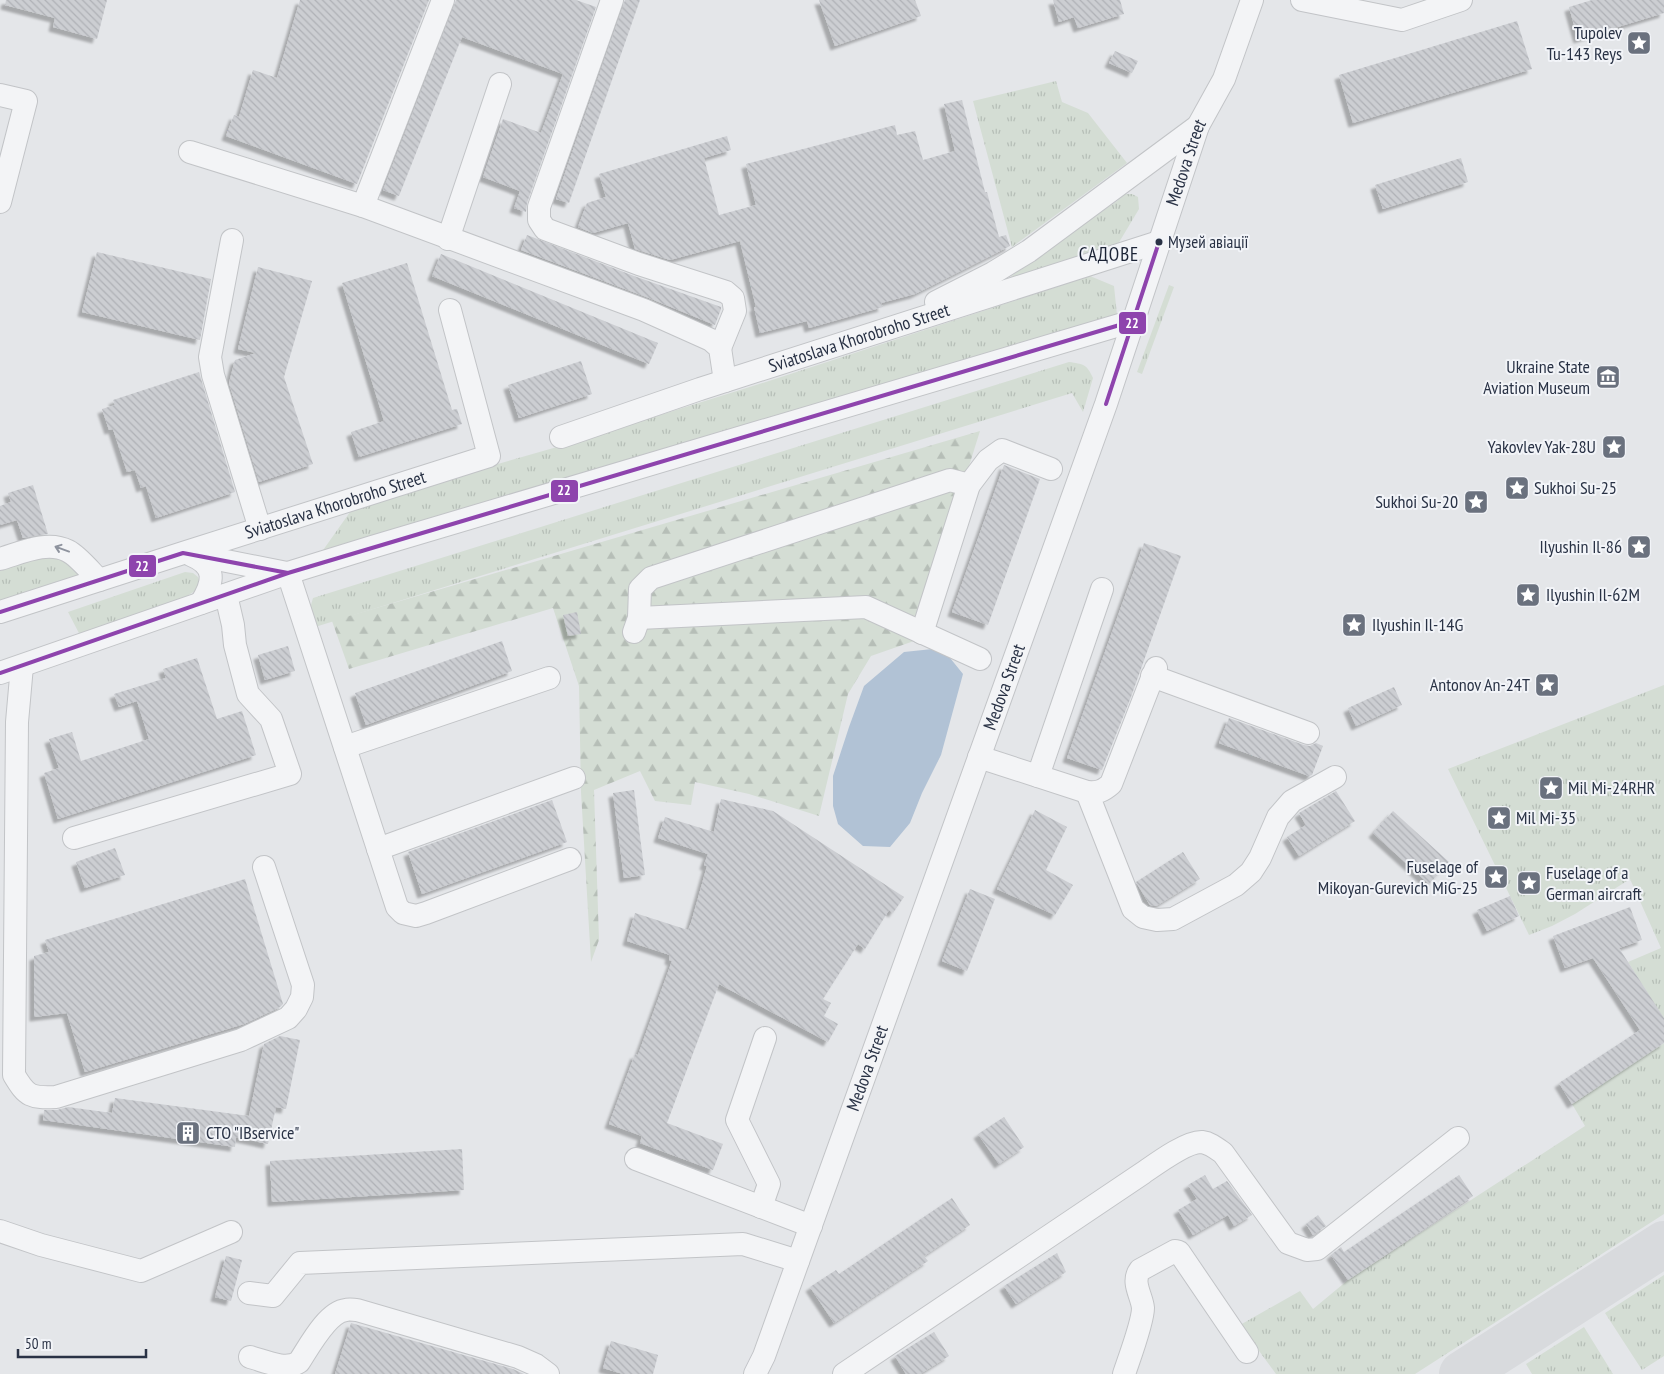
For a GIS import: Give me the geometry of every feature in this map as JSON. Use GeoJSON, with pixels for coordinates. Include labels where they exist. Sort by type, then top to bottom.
{"type":"FeatureCollection","features":[{"type":"Feature","properties":{"kind":"street"},"geometry":{"type":"LineString","coordinates":[[363,206],[444,0]]}},
{"type":"Feature","properties":{"kind":"street"},"geometry":{"type":"LineString","coordinates":[[612,0],[539,207],[539,220],[545,229],[639,264],[726,292],[733,298],[735,311],[720,348],[725,381]]}},
{"type":"Feature","properties":{"kind":"street","name":"Medova Street"},"geometry":{"type":"LineString","coordinates":[[755,1374],[764,1356],[1106,404],[1198,126],[1224,79],[1252,0]]}},
{"type":"Feature","properties":{"kind":"street"},"geometry":{"type":"LineString","coordinates":[[1302,0],[1402,20],[1461,0]]}},
{"type":"Feature","properties":{"kind":"street"},"geometry":{"type":"LineString","coordinates":[[448,239],[500,84]]}},
{"type":"Feature","properties":{"kind":"street"},"geometry":{"type":"LineString","coordinates":[[0,95],[26,101],[0,202]]}},
{"type":"Feature","properties":{"kind":"street"},"geometry":{"type":"LineString","coordinates":[[883,331],[924,307],[993,273],[1029,250],[1198,126]]}},
{"type":"Feature","properties":{"kind":"street"},"geometry":{"type":"LineString","coordinates":[[190,152],[363,206],[644,310],[711,340],[720,348]]}},
{"type":"Feature","properties":{"kind":"street"},"geometry":{"type":"LineString","coordinates":[[232,240],[210,358],[213,376],[260,529]]}},
{"type":"Feature","properties":{"kind":"street","name":"Sviatoslava Khorobroho Street"},"geometry":{"type":"LineString","coordinates":[[561,437],[725,381],[1159,242]]}},
{"type":"Feature","properties":{"kind":"street","name":"Sviatoslava Khorobroho Street"},"geometry":{"type":"LineString","coordinates":[[0,612],[489,456],[450,310]]}},
{"type":"Feature","properties":{"kind":"street","name":"Sviatoslava Khorobroho Street"},"geometry":{"type":"LineString","coordinates":[[0,673],[288,573],[1133,321]]}},
{"type":"Feature","properties":{"kind":"street"},"geometry":{"type":"LineString","coordinates":[[922,633],[969,485],[988,460],[1002,450],[1051,469]]}},
{"type":"Feature","properties":{"kind":"street"},"geometry":{"type":"LineString","coordinates":[[969,485],[950,480],[651,578],[640,589],[637,625],[866,607],[980,659]]}},
{"type":"Feature","properties":{"kind":"street"},"geometry":{"type":"LineString","coordinates":[[0,559],[43,546],[56,546],[69,551],[99,580]]}},
{"type":"Feature","properties":{"kind":"street"},"geometry":{"type":"LineString","coordinates":[[183,553],[198,558],[209,567],[211,577],[209,588],[201,604]]}},
{"type":"Feature","properties":{"kind":"street","name":"Sviatoslava Khorobroho Street"},"geometry":{"type":"LineString","coordinates":[[183,553],[288,573]]}},
{"type":"Feature","properties":{"kind":"street"},"geometry":{"type":"LineString","coordinates":[[288,573],[397,906],[403,913],[416,916],[426,914],[570,859]]}},
{"type":"Feature","properties":{"kind":"street"},"geometry":{"type":"LineString","coordinates":[[1038,776],[1102,590]]}},
{"type":"Feature","properties":{"kind":"street"},"geometry":{"type":"LineString","coordinates":[[74,838],[290,774],[271,719],[248,694],[235,645],[226,595]]}},
{"type":"Feature","properties":{"kind":"street"},"geometry":{"type":"LineString","coordinates":[[22,666],[17,722],[14,1075],[23,1090],[38,1098],[56,1097],[241,1040],[288,1018],[296,1010],[302,997],[303,985],[264,867]]}},
{"type":"Feature","properties":{"kind":"street"},"geometry":{"type":"LineString","coordinates":[[979,757],[1087,792],[1096,793],[1105,790],[1111,784],[1154,672],[1308,733]]}},
{"type":"Feature","properties":{"kind":"street"},"geometry":{"type":"LineString","coordinates":[[345,746],[549,678]]}},
{"type":"Feature","properties":{"kind":"street"},"geometry":{"type":"LineString","coordinates":[[1087,792],[1133,909],[1143,917],[1157,920],[1172,919],[1236,885],[1251,872],[1260,858],[1278,818],[1292,801],[1335,777]]}},
{"type":"Feature","properties":{"kind":"street"},"geometry":{"type":"LineString","coordinates":[[378,849],[574,778]]}},
{"type":"Feature","properties":{"kind":"street"},"geometry":{"type":"LineString","coordinates":[[761,1208],[768,1184],[737,1120],[765,1038]]}},
{"type":"Feature","properties":{"kind":"street"},"geometry":{"type":"LineString","coordinates":[[844,1374],[1143,1172],[1188,1145],[1200,1142],[1212,1145],[1223,1153],[1288,1243],[1307,1250],[1318,1249],[1458,1138]]}},
{"type":"Feature","properties":{"kind":"street"},"geometry":{"type":"LineString","coordinates":[[636,1159],[811,1226]]}},
{"type":"Feature","properties":{"kind":"street"},"geometry":{"type":"LineString","coordinates":[[0,1231],[41,1245],[141,1271],[231,1232]]}},
{"type":"Feature","properties":{"kind":"street"},"geometry":{"type":"LineString","coordinates":[[250,1293],[273,1296],[300,1263],[743,1244],[798,1261]]}},
{"type":"Feature","properties":{"kind":"street"},"geometry":{"type":"LineString","coordinates":[[1124,1374],[1142,1318],[1143,1308],[1136,1281],[1137,1274],[1140,1270],[1175,1251],[1179,1252],[1247,1352]]}},
{"type":"Feature","properties":{"kind":"street"},"geometry":{"type":"LineString","coordinates":[[250,1357],[297,1370],[299,1362],[323,1326],[333,1316],[344,1310],[357,1310],[518,1358],[536,1365],[548,1374]]}},
{"type":"Feature","properties":{"kind":"green space"},"geometry":{"type":"Polygon","coordinates":[[[1056,81],[1062,102],[1088,113],[1127,163],[1012,247],[973,101],[1056,81]]]}},
{"type":"Feature","properties":{"kind":"green space"},"geometry":{"type":"Polygon","coordinates":[[[1125,194],[1132,194],[1138,197],[1139,209],[1118,244],[1001,285],[1025,265],[1125,194]]]}},
{"type":"Feature","properties":{"kind":"green space"},"geometry":{"type":"Polygon","coordinates":[[[1090,276],[1114,286],[1117,315],[321,553],[355,505],[564,445],[772,380],[1090,276]]]}},
{"type":"Feature","properties":{"kind":"green space"},"geometry":{"type":"Polygon","coordinates":[[[1169,285],[1174,287],[1142,374],[1137,372],[1169,285]]]}},
{"type":"Feature","properties":{"kind":"green space"},"geometry":{"type":"Polygon","coordinates":[[[1069,362],[1084,366],[1089,370],[1093,378],[1083,412],[1072,393],[315,627],[309,612],[313,598],[1069,362]]]}},
{"type":"Feature","properties":{"kind":"green space"},"geometry":{"type":"Polygon","coordinates":[[[980,431],[914,641],[871,656],[848,694],[819,816],[749,794],[695,782],[691,805],[655,801],[640,771],[594,790],[599,940],[591,962],[581,792],[579,686],[553,608],[349,669],[332,621],[980,431]]]}},
{"type":"Feature","properties":{"kind":"green space"},"geometry":{"type":"Polygon","coordinates":[[[54,552],[87,578],[0,605],[0,571],[54,552]]]}},
{"type":"Feature","properties":{"kind":"green space"},"geometry":{"type":"Polygon","coordinates":[[[185,572],[193,573],[198,577],[201,587],[167,609],[82,639],[68,612],[185,572]]]}},
{"type":"Feature","properties":{"kind":"green space"},"geometry":{"type":"Polygon","coordinates":[[[1664,685],[1664,1019],[1628,962],[1661,948],[1630,879],[1575,914],[1529,935],[1448,769],[1664,685]]]}},
{"type":"Feature","properties":{"kind":"green space"},"geometry":{"type":"Polygon","coordinates":[[[1664,1043],[1664,1214],[1415,1374],[1276,1374],[1240,1325],[1300,1291],[1313,1309],[1348,1280],[1585,1126],[1572,1104],[1664,1043]]]}},
{"type":"Feature","properties":{"kind":"green space"},"geometry":{"type":"Polygon","coordinates":[[[1664,1275],[1664,1356],[1642,1370],[1605,1313],[1664,1275]]]}},
{"type":"Feature","properties":{"kind":"green space"},"geometry":{"type":"Polygon","coordinates":[[[1584,1327],[1613,1374],[1532,1374],[1526,1364],[1584,1327]]]}},
{"type":"Feature","properties":{"kind":"water"},"geometry":{"type":"Polygon","coordinates":[[[942,648],[963,674],[941,755],[922,793],[910,823],[890,847],[863,846],[838,824],[833,806],[833,776],[864,686],[904,652],[942,648]]]}},
{"type":"Feature","properties":{"kind":"building"},"geometry":{"type":"Polygon","coordinates":[[[6,0],[107,0],[97,39],[53,27],[55,18],[5,5],[6,0]]]}},
{"type":"Feature","properties":{"kind":"building"},"geometry":{"type":"Polygon","coordinates":[[[300,0],[429,0],[357,184],[226,136],[234,115],[239,117],[253,70],[277,78],[300,0]]]}},
{"type":"Feature","properties":{"kind":"building"},"geometry":{"type":"Polygon","coordinates":[[[456,0],[576,0],[596,7],[527,203],[526,212],[514,208],[520,191],[483,177],[503,119],[541,133],[563,74],[462,37],[399,196],[383,190],[456,0]]]}},
{"type":"Feature","properties":{"kind":"building"},"geometry":{"type":"Polygon","coordinates":[[[625,0],[640,0],[569,203],[556,199],[625,0]]]}},
{"type":"Feature","properties":{"kind":"building"},"geometry":{"type":"Polygon","coordinates":[[[819,0],[915,0],[921,16],[835,46],[819,0]]]}},
{"type":"Feature","properties":{"kind":"building"},"geometry":{"type":"Polygon","coordinates":[[[1053,0],[1120,0],[1124,14],[1078,28],[1074,17],[1059,22],[1053,0]]]}},
{"type":"Feature","properties":{"kind":"building"},"geometry":{"type":"Polygon","coordinates":[[[1592,0],[1664,0],[1664,13],[1578,39],[1569,7],[1592,0]]]}},
{"type":"Feature","properties":{"kind":"building"},"geometry":{"type":"Polygon","coordinates":[[[1517,21],[1532,69],[1353,123],[1339,75],[1517,21]]]}},
{"type":"Feature","properties":{"kind":"building"},"geometry":{"type":"Polygon","coordinates":[[[1115,51],[1138,61],[1132,73],[1109,63],[1115,51]]]}},
{"type":"Feature","properties":{"kind":"building"},"geometry":{"type":"Polygon","coordinates":[[[962,100],[985,192],[987,192],[999,237],[1006,235],[1010,246],[915,294],[881,303],[883,307],[809,328],[807,321],[760,333],[754,307],[756,307],[740,241],[670,260],[635,249],[628,223],[593,233],[578,227],[587,203],[606,197],[599,174],[727,136],[731,150],[704,158],[719,215],[756,205],[746,164],[895,125],[897,135],[915,131],[923,160],[955,151],[944,104],[962,100]]]}},
{"type":"Feature","properties":{"kind":"building"},"geometry":{"type":"Polygon","coordinates":[[[1461,158],[1468,182],[1383,209],[1375,185],[1461,158]]]}},
{"type":"Feature","properties":{"kind":"building"},"geometry":{"type":"Polygon","coordinates":[[[527,235],[721,307],[715,325],[521,250],[527,235]]]}},
{"type":"Feature","properties":{"kind":"building"},"geometry":{"type":"Polygon","coordinates":[[[97,252],[211,279],[200,340],[82,312],[97,252]]]}},
{"type":"Feature","properties":{"kind":"building"},"geometry":{"type":"Polygon","coordinates":[[[441,254],[658,343],[649,364],[432,276],[441,254]]]}},
{"type":"Feature","properties":{"kind":"building"},"geometry":{"type":"Polygon","coordinates":[[[407,263],[452,410],[457,409],[462,424],[359,457],[351,432],[384,421],[342,283],[407,263]]]}},
{"type":"Feature","properties":{"kind":"building"},"geometry":{"type":"Polygon","coordinates":[[[258,267],[312,281],[284,377],[313,464],[259,482],[229,383],[235,360],[256,353],[238,349],[258,267]]]}},
{"type":"Feature","properties":{"kind":"building"},"geometry":{"type":"Polygon","coordinates":[[[581,361],[592,394],[519,418],[508,385],[581,361]]]}},
{"type":"Feature","properties":{"kind":"building"},"geometry":{"type":"Polygon","coordinates":[[[199,372],[235,492],[156,518],[146,486],[141,488],[135,470],[127,472],[113,429],[109,430],[102,409],[115,405],[113,400],[199,372]]]}},
{"type":"Feature","properties":{"kind":"building"},"geometry":{"type":"Polygon","coordinates":[[[1004,465],[1040,479],[988,625],[952,612],[1004,465]]]}},
{"type":"Feature","properties":{"kind":"building"},"geometry":{"type":"Polygon","coordinates":[[[33,485],[48,534],[23,538],[17,520],[0,525],[0,506],[11,502],[8,493],[33,485]]]}},
{"type":"Feature","properties":{"kind":"building"},"geometry":{"type":"Polygon","coordinates":[[[1144,543],[1181,556],[1131,697],[1102,770],[1067,758],[1144,543]]]}},
{"type":"Feature","properties":{"kind":"building"},"geometry":{"type":"Polygon","coordinates":[[[577,612],[581,634],[568,636],[563,615],[577,612]]]}},
{"type":"Feature","properties":{"kind":"building"},"geometry":{"type":"Polygon","coordinates":[[[502,641],[512,671],[366,725],[355,693],[502,641]]]}},
{"type":"Feature","properties":{"kind":"building"},"geometry":{"type":"Polygon","coordinates":[[[288,646],[295,671],[265,680],[258,655],[288,646]]]}},
{"type":"Feature","properties":{"kind":"building"},"geometry":{"type":"Polygon","coordinates":[[[197,658],[217,719],[242,711],[256,755],[58,819],[44,773],[59,768],[49,739],[72,732],[81,761],[149,739],[137,701],[119,707],[114,694],[166,678],[163,669],[197,658]]]}},
{"type":"Feature","properties":{"kind":"building"},"geometry":{"type":"Polygon","coordinates":[[[1394,687],[1402,705],[1356,726],[1348,708],[1394,687]]]}},
{"type":"Feature","properties":{"kind":"building"},"geometry":{"type":"Polygon","coordinates":[[[1229,718],[1304,745],[1310,746],[1316,743],[1323,746],[1312,775],[1309,776],[1219,743],[1229,718]]]}},
{"type":"Feature","properties":{"kind":"building"},"geometry":{"type":"Polygon","coordinates":[[[634,790],[645,875],[624,878],[613,793],[634,790]]]}},
{"type":"Feature","properties":{"kind":"building"},"geometry":{"type":"Polygon","coordinates":[[[1336,791],[1355,821],[1299,856],[1287,837],[1306,825],[1299,813],[1336,791]]]}},
{"type":"Feature","properties":{"kind":"building"},"geometry":{"type":"Polygon","coordinates":[[[721,799],[773,811],[904,897],[893,913],[889,910],[865,949],[858,944],[823,999],[831,1003],[824,1016],[838,1024],[828,1042],[719,984],[667,1123],[723,1144],[713,1170],[640,1143],[642,1136],[609,1124],[635,1054],[638,1055],[672,961],[669,960],[670,955],[627,941],[635,913],[688,930],[707,866],[704,865],[708,854],[658,838],[665,817],[714,832],[721,799]]]}},
{"type":"Feature","properties":{"kind":"building"},"geometry":{"type":"Polygon","coordinates":[[[552,800],[567,842],[422,894],[408,852],[552,800]]]}},
{"type":"Feature","properties":{"kind":"building"},"geometry":{"type":"Polygon","coordinates":[[[1035,810],[1067,827],[1046,870],[1073,885],[1055,915],[997,889],[1035,810]]]}},
{"type":"Feature","properties":{"kind":"building"},"geometry":{"type":"Polygon","coordinates":[[[1393,811],[1449,862],[1429,884],[1373,833],[1393,811]]]}},
{"type":"Feature","properties":{"kind":"building"},"geometry":{"type":"Polygon","coordinates":[[[115,848],[125,875],[85,888],[76,862],[115,848]]]}},
{"type":"Feature","properties":{"kind":"building"},"geometry":{"type":"Polygon","coordinates":[[[1183,852],[1200,879],[1156,906],[1150,905],[1136,882],[1183,852]]]}},
{"type":"Feature","properties":{"kind":"building"},"geometry":{"type":"Polygon","coordinates":[[[245,879],[283,1004],[280,1007],[244,1024],[85,1072],[67,1013],[34,1017],[34,956],[49,952],[45,940],[245,879]]]}},
{"type":"Feature","properties":{"kind":"building"},"geometry":{"type":"Polygon","coordinates":[[[970,889],[995,899],[967,971],[942,961],[970,889]]]}},
{"type":"Feature","properties":{"kind":"building"},"geometry":{"type":"Polygon","coordinates":[[[1510,896],[1519,916],[1487,931],[1477,910],[1510,896]]]}},
{"type":"Feature","properties":{"kind":"building"},"geometry":{"type":"Polygon","coordinates":[[[1630,907],[1642,940],[1619,948],[1664,1018],[1664,1043],[1572,1104],[1559,1083],[1640,1030],[1593,958],[1565,968],[1553,936],[1630,907]]]}},
{"type":"Feature","properties":{"kind":"building"},"geometry":{"type":"Polygon","coordinates":[[[280,1036],[300,1040],[286,1109],[276,1107],[268,1144],[236,1137],[235,1147],[43,1120],[44,1110],[57,1110],[68,1107],[112,1113],[115,1098],[249,1116],[264,1044],[280,1036]]]}},
{"type":"Feature","properties":{"kind":"building"},"geometry":{"type":"Polygon","coordinates":[[[1004,1117],[1024,1147],[999,1164],[978,1134],[1004,1117]]]}},
{"type":"Feature","properties":{"kind":"building"},"geometry":{"type":"Polygon","coordinates":[[[462,1149],[464,1190],[272,1202],[270,1161],[462,1149]]]}},
{"type":"Feature","properties":{"kind":"building"},"geometry":{"type":"Polygon","coordinates":[[[1205,1175],[1213,1189],[1227,1181],[1252,1215],[1234,1226],[1228,1215],[1193,1235],[1178,1210],[1197,1199],[1188,1185],[1205,1175]]]}},
{"type":"Feature","properties":{"kind":"building"},"geometry":{"type":"Polygon","coordinates":[[[1459,1175],[1473,1196],[1348,1280],[1331,1255],[1341,1247],[1344,1252],[1459,1175]]]}},
{"type":"Feature","properties":{"kind":"building"},"geometry":{"type":"Polygon","coordinates":[[[952,1198],[970,1225],[924,1256],[928,1261],[834,1323],[810,1287],[836,1270],[839,1274],[952,1198]]]}},
{"type":"Feature","properties":{"kind":"building"},"geometry":{"type":"Polygon","coordinates":[[[1318,1215],[1326,1226],[1313,1235],[1306,1224],[1318,1215]]]}},
{"type":"Feature","properties":{"kind":"building"},"geometry":{"type":"Polygon","coordinates":[[[1057,1253],[1066,1272],[1016,1304],[1004,1286],[1057,1253]]]}},
{"type":"Feature","properties":{"kind":"building"},"geometry":{"type":"Polygon","coordinates":[[[226,1256],[242,1260],[231,1301],[215,1297],[226,1256]]]}},
{"type":"Feature","properties":{"kind":"building"},"geometry":{"type":"Polygon","coordinates":[[[351,1323],[513,1369],[524,1374],[335,1374],[351,1323]]]}},
{"type":"Feature","properties":{"kind":"building"},"geometry":{"type":"Polygon","coordinates":[[[934,1332],[949,1356],[920,1374],[906,1374],[895,1356],[934,1332]]]}},
{"type":"Feature","properties":{"kind":"building"},"geometry":{"type":"Polygon","coordinates":[[[611,1341],[658,1355],[653,1374],[623,1374],[603,1368],[611,1341]]]}},
{"type":"Feature","properties":{"kind":"taxiway"},"geometry":{"type":"LineString","coordinates":[[1462,1374],[1664,1244]]}},
{"type":"Feature","properties":{"kind":"transit line","name":"22"},"geometry":{"type":"LineString","coordinates":[[1106,404],[1159,242]]}},
{"type":"Feature","properties":{"kind":"transit line","name":"22"},"geometry":{"type":"LineString","coordinates":[[0,673],[288,573],[1133,321]]}},
{"type":"Feature","properties":{"kind":"transit line","name":"22"},"geometry":{"type":"LineString","coordinates":[[0,612],[183,553],[288,573]]}},
{"type":"Feature","properties":{"kind":"place","name":"Tupolev Tu-143 Reys"},"geometry":{"type":"Point","coordinates":[1639,43]}},
{"type":"Feature","properties":{"kind":"place","name":"Музей авіації"},"geometry":{"type":"Point","coordinates":[1159,242]}},
{"type":"Feature","properties":{"kind":"place","name":"Ukraine State Aviation Museum"},"geometry":{"type":"Point","coordinates":[1608,377]}},
{"type":"Feature","properties":{"kind":"place","name":"Yakovlev Yak-28U"},"geometry":{"type":"Point","coordinates":[1614,447]}},
{"type":"Feature","properties":{"kind":"place","name":"Sukhoi Su-25"},"geometry":{"type":"Point","coordinates":[1517,488]}},
{"type":"Feature","properties":{"kind":"place","name":"Sukhoi Su-20"},"geometry":{"type":"Point","coordinates":[1476,502]}},
{"type":"Feature","properties":{"kind":"place","name":"Ilyushin Il-86"},"geometry":{"type":"Point","coordinates":[1639,547]}},
{"type":"Feature","properties":{"kind":"place","name":"Ilyushin Il-62M"},"geometry":{"type":"Point","coordinates":[1528,595]}},
{"type":"Feature","properties":{"kind":"place","name":"Ilyushin Il-14G"},"geometry":{"type":"Point","coordinates":[1354,625]}},
{"type":"Feature","properties":{"kind":"place","name":"Antonov An-24T"},"geometry":{"type":"Point","coordinates":[1547,685]}},
{"type":"Feature","properties":{"kind":"place","name":"Mil Mi-24RHR"},"geometry":{"type":"Point","coordinates":[1551,788]}},
{"type":"Feature","properties":{"kind":"place","name":"Mil Mi-35"},"geometry":{"type":"Point","coordinates":[1499,818]}},
{"type":"Feature","properties":{"kind":"place","name":"Fuselage of Mikoyan-Gurevich MiG-25"},"geometry":{"type":"Point","coordinates":[1496,877]}},
{"type":"Feature","properties":{"kind":"place","name":"Fuselage of a German aircraft"},"geometry":{"type":"Point","coordinates":[1529,883]}},
{"type":"Feature","properties":{"kind":"place","name":"СТО \"IBservice\""},"geometry":{"type":"Point","coordinates":[188,1133]}},
{"type":"Feature","properties":{"kind":"district","name":"САДОВЕ"},"geometry":{"type":"Point","coordinates":[1109,254]}}]}
